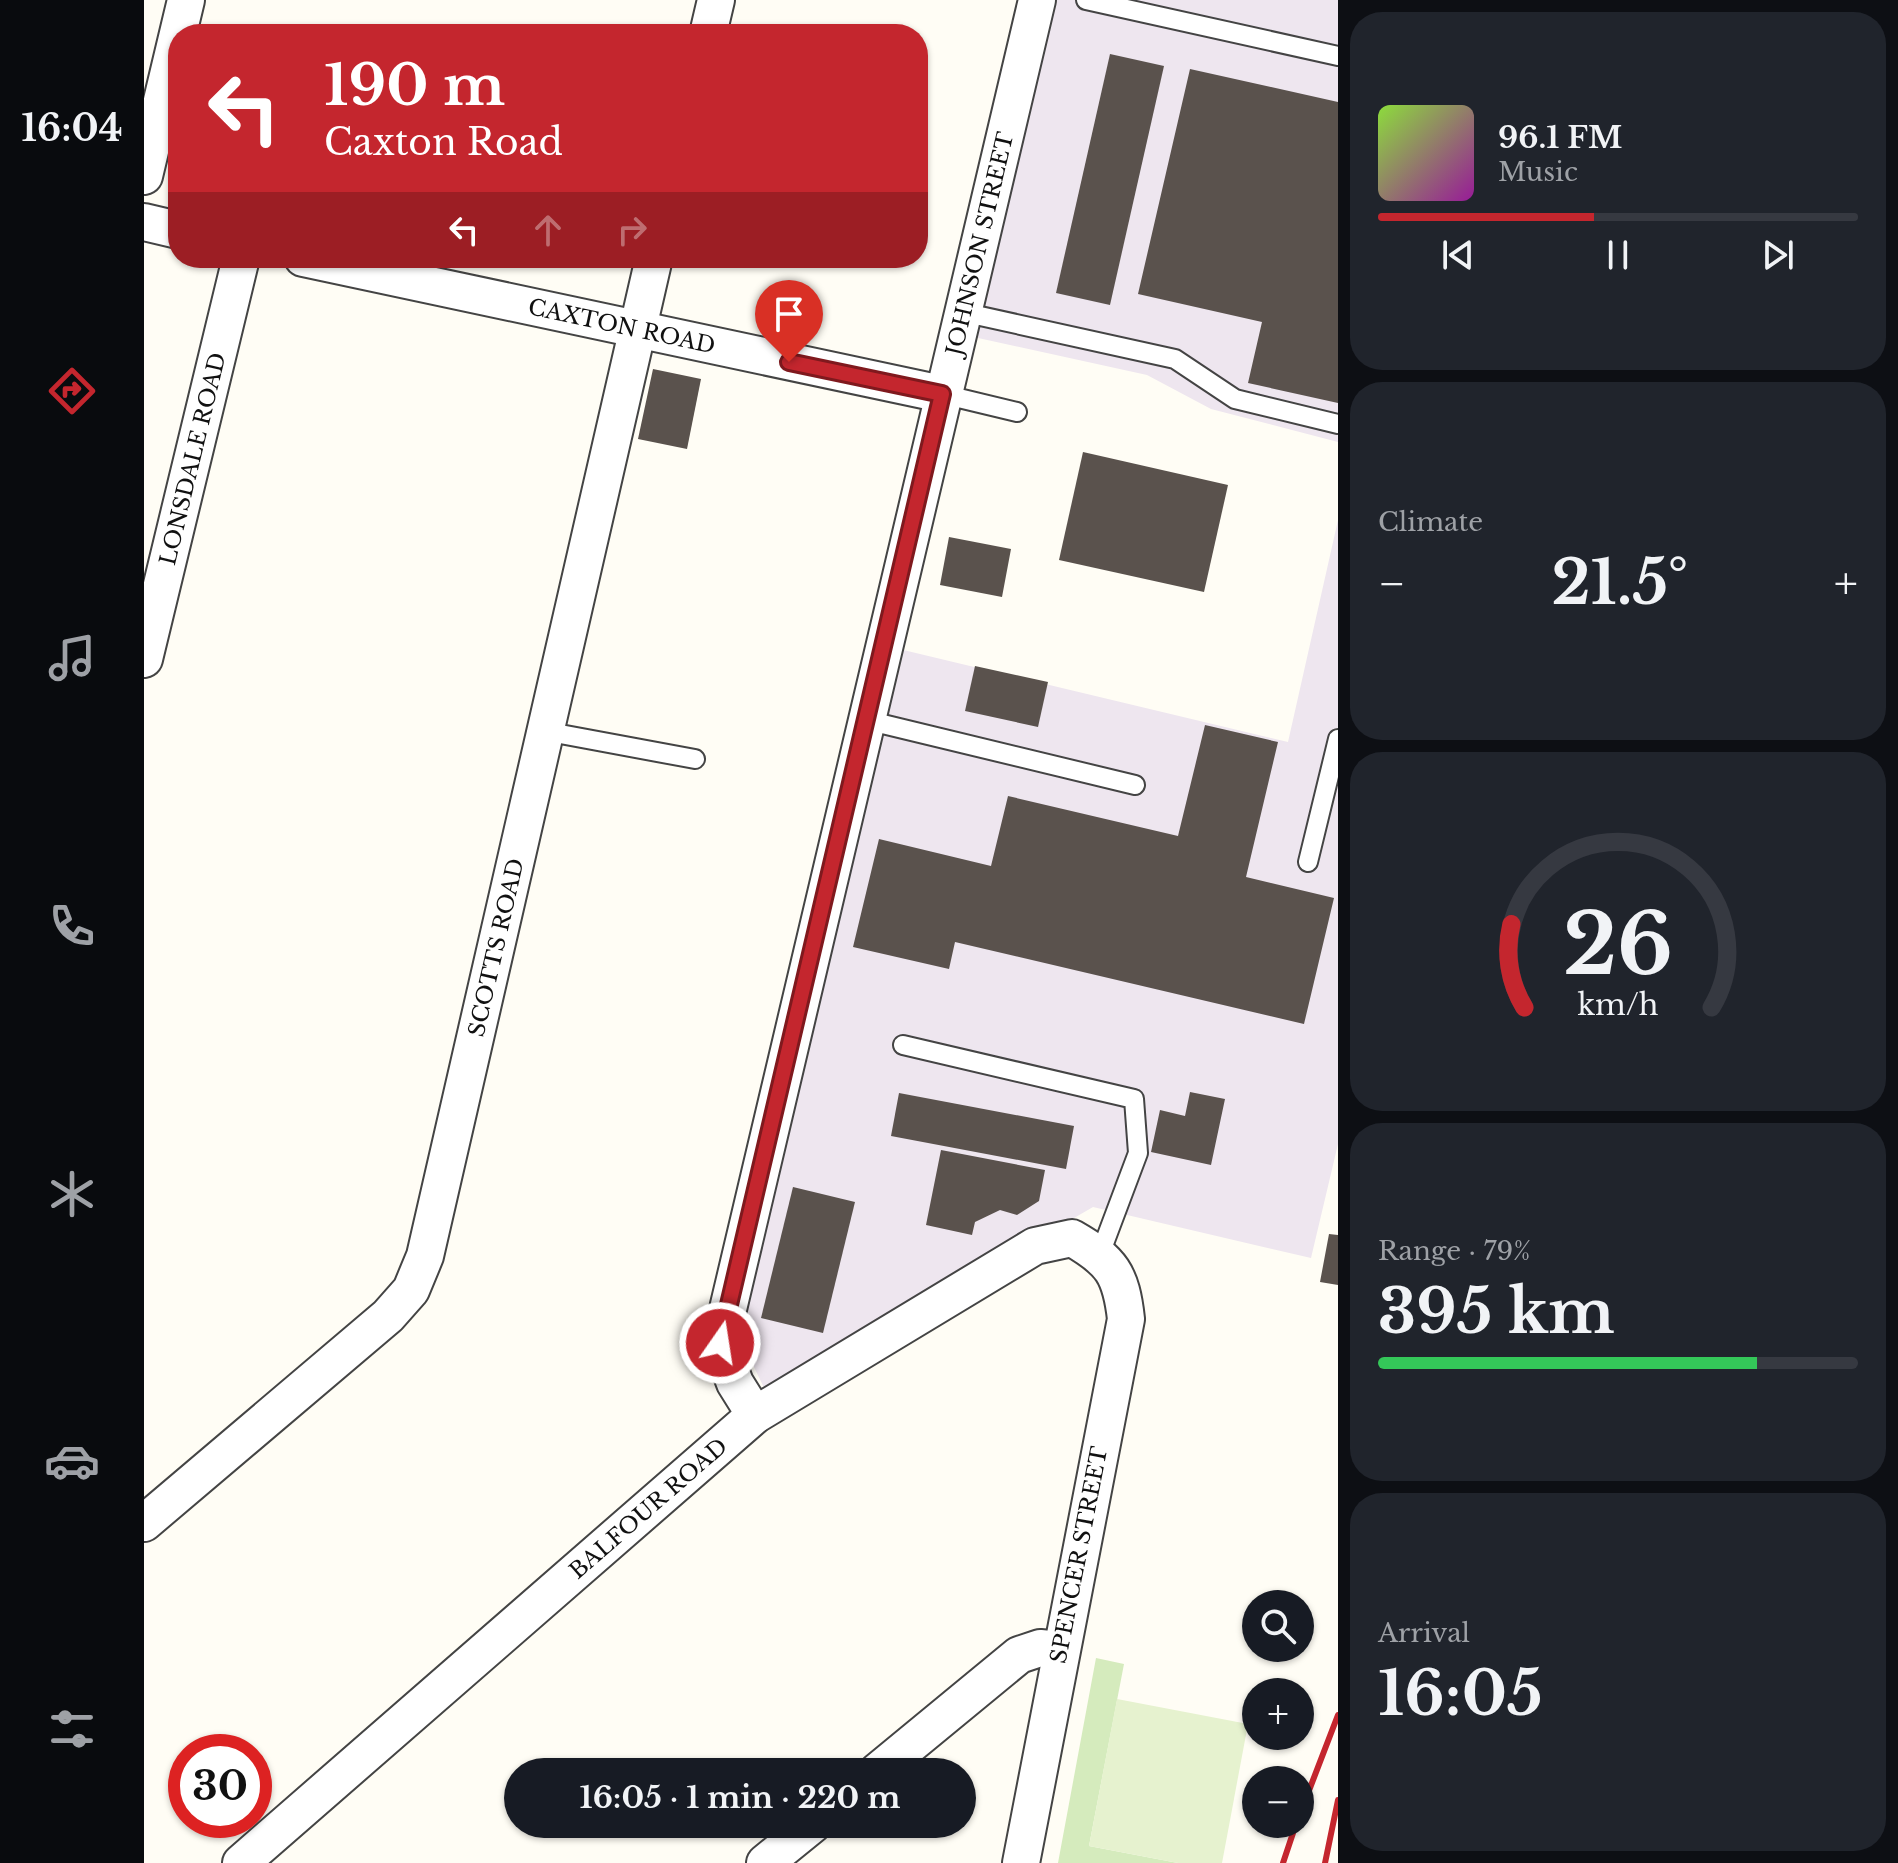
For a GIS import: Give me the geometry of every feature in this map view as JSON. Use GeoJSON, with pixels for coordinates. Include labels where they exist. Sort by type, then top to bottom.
{"type":"FeatureCollection","features":[{"type":"Feature","properties":{"kind":"street"},"geometry":{"type":"LineString","coordinates":[[180,24],[186,0]]}},
{"type":"Feature","properties":{"kind":"street"},"geometry":{"type":"LineString","coordinates":[[710,24],[716,0]]}},
{"type":"Feature","properties":{"kind":"street","name":"JOHNSON STREET"},"geometry":{"type":"LineString","coordinates":[[755,1415],[735,1383],[720,1343],[1037,0]]}},
{"type":"Feature","properties":{"kind":"street"},"geometry":{"type":"LineString","coordinates":[[144,176],[168,75]]}},
{"type":"Feature","properties":{"kind":"street"},"geometry":{"type":"LineString","coordinates":[[144,222],[168,228]]}},
{"type":"Feature","properties":{"kind":"street","name":"LONSDALE ROAD"},"geometry":{"type":"LineString","coordinates":[[144,659],[239,268]]}},
{"type":"Feature","properties":{"kind":"street","name":"CAXTON ROAD"},"geometry":{"type":"LineString","coordinates":[[350,268],[942,394]]}},
{"type":"Feature","properties":{"kind":"street","name":"SCOTTS ROAD"},"geometry":{"type":"LineString","coordinates":[[145,1521],[388,1316],[411,1290],[428,1241],[651,268]]}},
{"type":"Feature","properties":{"kind":"street","name":"BALFOUR ROAD"},"geometry":{"type":"LineString","coordinates":[[241,1863],[755,1415],[1035,1246],[1072,1238],[1100,1254]]}},
{"type":"Feature","properties":{"kind":"street","name":"SPENCER STREET"},"geometry":{"type":"LineString","coordinates":[[1021,1863],[1126,1319],[1122,1282],[1100,1254]]}},
{"type":"Feature","properties":{"kind":"street"},"geometry":{"type":"LineString","coordinates":[[894,1758],[1019,1655],[1040,1648],[1060,1650]]}},
{"type":"Feature","properties":{"kind":"street"},"geometry":{"type":"LineString","coordinates":[[765,1863],[796,1838]]}},
{"type":"Feature","properties":{"kind":"lane"},"geometry":{"type":"LineString","coordinates":[[1086,0],[1338,56]]}},
{"type":"Feature","properties":{"kind":"lane"},"geometry":{"type":"LineString","coordinates":[[962,312],[1175,359],[1235,399],[1338,424]]}},
{"type":"Feature","properties":{"kind":"lane"},"geometry":{"type":"LineString","coordinates":[[942,394],[1017,412]]}},
{"type":"Feature","properties":{"kind":"lane"},"geometry":{"type":"LineString","coordinates":[[866,720],[1135,785]]}},
{"type":"Feature","properties":{"kind":"lane"},"geometry":{"type":"LineString","coordinates":[[544,731],[695,759]]}},
{"type":"Feature","properties":{"kind":"lane"},"geometry":{"type":"LineString","coordinates":[[1308,862],[1338,739]]}},
{"type":"Feature","properties":{"kind":"lane"},"geometry":{"type":"LineString","coordinates":[[903,1045],[1134,1099],[1138,1153],[1100,1254]]}},
{"type":"Feature","properties":{"kind":"shaded area"},"geometry":{"type":"Polygon","coordinates":[[[1047,0],[1338,0],[1338,442],[1211,409],[1147,375],[969,336],[1047,0]]]}},
{"type":"Feature","properties":{"kind":"shaded area"},"geometry":{"type":"Polygon","coordinates":[[[1338,520],[1338,1144],[1311,1258],[1093,1207],[768,1396],[737,1332],[895,648],[1288,742],[1338,520]]]}},
{"type":"Feature","properties":{"kind":"green space"},"geometry":{"type":"Polygon","coordinates":[[[1096,1658],[1124,1664],[1089,1846],[1178,1863],[1058,1863],[1096,1658]]]}},
{"type":"Feature","properties":{"kind":"green space"},"geometry":{"type":"Polygon","coordinates":[[[1117,1699],[1242,1723],[1243,1750],[1222,1863],[1178,1863],[1089,1846],[1117,1699]]]}},
{"type":"Feature","properties":{"kind":"building"},"geometry":{"type":"Polygon","coordinates":[[[1110,54],[1164,66],[1110,305],[1056,293],[1110,54]]]}},
{"type":"Feature","properties":{"kind":"building"},"geometry":{"type":"Polygon","coordinates":[[[1190,69],[1338,102],[1338,403],[1248,383],[1262,322],[1138,294],[1190,69]]]}},
{"type":"Feature","properties":{"kind":"building"},"geometry":{"type":"Polygon","coordinates":[[[653,369],[701,379],[687,449],[638,439],[653,369]]]}},
{"type":"Feature","properties":{"kind":"building"},"geometry":{"type":"Polygon","coordinates":[[[1083,452],[1228,485],[1204,592],[1059,560],[1083,452]]]}},
{"type":"Feature","properties":{"kind":"building"},"geometry":{"type":"Polygon","coordinates":[[[949,537],[1011,549],[1002,597],[940,585],[949,537]]]}},
{"type":"Feature","properties":{"kind":"building"},"geometry":{"type":"Polygon","coordinates":[[[975,666],[1048,682],[1038,727],[965,711],[975,666]]]}},
{"type":"Feature","properties":{"kind":"building"},"geometry":{"type":"Polygon","coordinates":[[[1205,725],[1278,742],[1246,877],[1334,898],[1304,1024],[955,942],[949,969],[853,947],[879,839],[991,866],[1008,796],[1178,836],[1205,725]]]}},
{"type":"Feature","properties":{"kind":"building"},"geometry":{"type":"Polygon","coordinates":[[[1190,1092],[1225,1099],[1211,1165],[1151,1152],[1160,1110],[1185,1116],[1190,1092]]]}},
{"type":"Feature","properties":{"kind":"building"},"geometry":{"type":"Polygon","coordinates":[[[899,1093],[1074,1126],[1066,1169],[891,1136],[899,1093]]]}},
{"type":"Feature","properties":{"kind":"building"},"geometry":{"type":"Polygon","coordinates":[[[941,1150],[1045,1170],[1039,1201],[1017,1215],[1000,1210],[975,1222],[972,1235],[926,1225],[941,1150]]]}},
{"type":"Feature","properties":{"kind":"building"},"geometry":{"type":"Polygon","coordinates":[[[793,1187],[855,1202],[823,1333],[761,1318],[793,1187]]]}},
{"type":"Feature","properties":{"kind":"building"},"geometry":{"type":"Polygon","coordinates":[[[1329,1234],[1338,1235],[1338,1285],[1320,1282],[1329,1234]]]}},
{"type":"Feature","properties":{"kind":"railway"},"geometry":{"type":"LineString","coordinates":[[1314,1778],[1338,1715]]}},
{"type":"Feature","properties":{"kind":"railway"},"geometry":{"type":"LineString","coordinates":[[1325,1863],[1338,1800]]}},
{"type":"Feature","properties":{"kind":"railway"},"geometry":{"type":"LineString","coordinates":[[1283,1863],[1291,1838]]}},
{"type":"Feature","properties":{"kind":"route"},"geometry":{"type":"LineString","coordinates":[[720,1343],[942,394],[789,362]]}}]}
